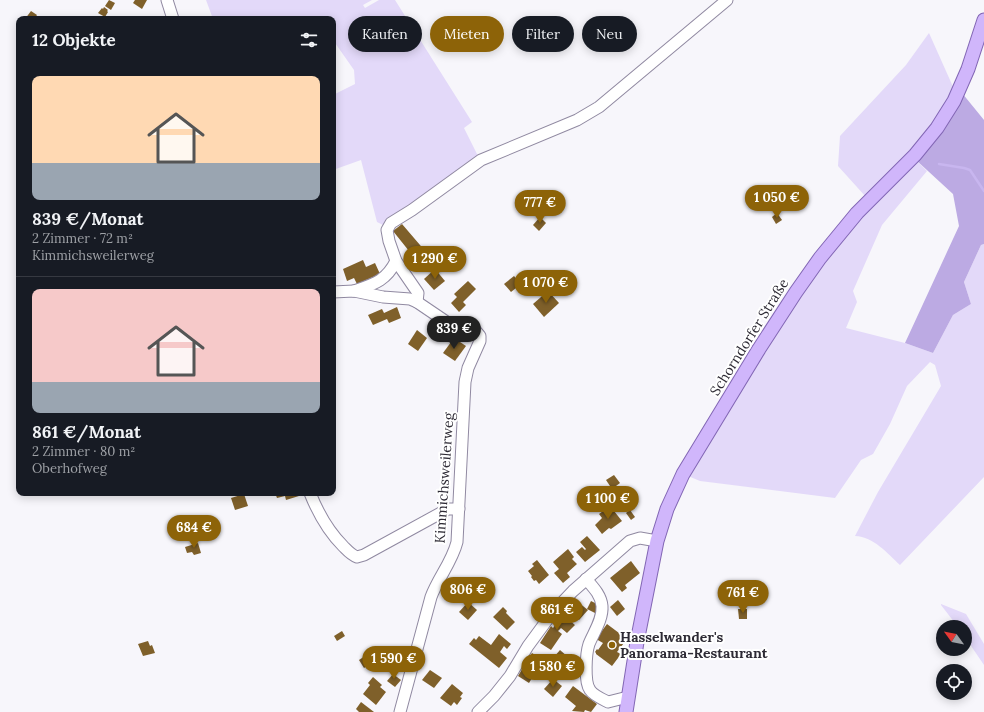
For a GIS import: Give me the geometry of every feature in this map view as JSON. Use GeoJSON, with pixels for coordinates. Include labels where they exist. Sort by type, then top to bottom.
{"type":"FeatureCollection","features":[{"type":"Feature","properties":{"kind":"main road","name":"Schorndorfer Straße"},"geometry":{"type":"LineString","coordinates":[[626,712],[657,541],[667,509],[683,474],[796,292],[842,230],[925,144],[943,119],[954,101],[968,69],[984,20]]}},
{"type":"Feature","properties":{"kind":"street"},"geometry":{"type":"LineString","coordinates":[[167,0],[172,16]]}},
{"type":"Feature","properties":{"kind":"street"},"geometry":{"type":"LineString","coordinates":[[416,302],[417,291],[396,261],[388,236],[388,227],[393,221],[423,202],[481,160],[577,120],[600,107],[727,0]]}},
{"type":"Feature","properties":{"kind":"street","name":"Kimmichsweilerweg"},"geometry":{"type":"LineString","coordinates":[[354,291],[381,280],[396,261]]}},
{"type":"Feature","properties":{"kind":"street","name":"Kimmichsweilerweg"},"geometry":{"type":"LineString","coordinates":[[336,292],[354,291],[410,299],[448,323],[473,329],[477,332],[480,338],[479,344],[468,368],[465,382],[458,532],[456,546],[451,559],[437,583],[431,597],[400,712]]}},
{"type":"Feature","properties":{"kind":"street"},"geometry":{"type":"LineString","coordinates":[[311,496],[327,528],[350,553],[357,557],[364,555],[448,509],[459,509]]}},
{"type":"Feature","properties":{"kind":"street"},"geometry":{"type":"LineString","coordinates":[[478,712],[494,696],[510,676],[548,617],[566,597],[624,545],[634,538],[657,541]]}},
{"type":"Feature","properties":{"kind":"street"},"geometry":{"type":"LineString","coordinates":[[586,579],[598,595],[602,608],[588,651],[586,675],[589,688],[591,691],[609,702],[628,698]]}},
{"type":"Feature","properties":{"kind":"shaded area"},"geometry":{"type":"Polygon","coordinates":[[[206,0],[372,0],[363,5],[365,8],[379,0],[395,0],[405,16],[348,16],[348,52],[422,52],[422,43],[472,122],[464,128],[479,158],[385,226],[377,222],[361,160],[336,169],[336,94],[355,84],[354,70],[336,44],[336,16],[212,16],[206,0]]]}},
{"type":"Feature","properties":{"kind":"shaded area"},"geometry":{"type":"Polygon","coordinates":[[[929,33],[954,89],[922,140],[866,197],[838,166],[840,136],[906,65],[929,33]]]}},
{"type":"Feature","properties":{"kind":"shaded area"},"geometry":{"type":"Polygon","coordinates":[[[962,93],[984,120],[984,244],[981,245],[964,282],[971,304],[953,315],[933,353],[905,343],[959,226],[953,194],[916,160],[962,93]]]}},
{"type":"Feature","properties":{"kind":"shaded area"},"geometry":{"type":"Polygon","coordinates":[[[916,160],[927,171],[882,225],[853,291],[857,302],[846,328],[905,343],[933,353],[953,315],[971,304],[964,282],[981,245],[984,244],[984,477],[900,565],[874,542],[855,536],[878,492],[941,386],[935,365],[930,362],[907,386],[890,424],[873,454],[861,460],[835,498],[700,481],[688,476],[762,353],[836,244],[916,160]]]}},
{"type":"Feature","properties":{"kind":"shaded area"},"geometry":{"type":"Polygon","coordinates":[[[941,605],[966,614],[970,620],[953,620],[941,605]]]}},
{"type":"Feature","properties":{"kind":"shaded area"},"geometry":{"type":"Polygon","coordinates":[[[972,624],[984,644],[984,665],[972,647],[972,624]]]}},
{"type":"Feature","properties":{"kind":"building"},"geometry":{"type":"Polygon","coordinates":[[[109,0],[115,3],[111,10],[105,6],[109,0]]]}},
{"type":"Feature","properties":{"kind":"building"},"geometry":{"type":"Polygon","coordinates":[[[135,0],[147,0],[142,9],[133,3],[135,0]]]}},
{"type":"Feature","properties":{"kind":"building"},"geometry":{"type":"Polygon","coordinates":[[[104,7],[108,10],[106,16],[98,13],[102,8],[103,9],[104,7]]]}},
{"type":"Feature","properties":{"kind":"building"},"geometry":{"type":"Polygon","coordinates":[[[31,11],[37,15],[36,16],[27,16],[31,11]]]}},
{"type":"Feature","properties":{"kind":"building"},"geometry":{"type":"Polygon","coordinates":[[[777,213],[782,220],[776,224],[772,217],[777,213]]]}},
{"type":"Feature","properties":{"kind":"building"},"geometry":{"type":"Polygon","coordinates":[[[540,217],[546,223],[539,231],[533,225],[540,217]]]}},
{"type":"Feature","properties":{"kind":"building"},"geometry":{"type":"Polygon","coordinates":[[[402,224],[426,252],[419,257],[412,248],[409,251],[393,231],[402,224]]]}},
{"type":"Feature","properties":{"kind":"building"},"geometry":{"type":"Polygon","coordinates":[[[415,254],[419,261],[412,266],[407,259],[415,254]]]}},
{"type":"Feature","properties":{"kind":"building"},"geometry":{"type":"Polygon","coordinates":[[[363,260],[366,267],[375,263],[380,274],[357,284],[354,278],[347,281],[343,269],[363,260]]]}},
{"type":"Feature","properties":{"kind":"building"},"geometry":{"type":"Polygon","coordinates":[[[435,269],[445,281],[434,290],[424,279],[435,269]]]}},
{"type":"Feature","properties":{"kind":"building"},"geometry":{"type":"Polygon","coordinates":[[[514,276],[521,284],[511,292],[504,284],[514,276]]]}},
{"type":"Feature","properties":{"kind":"building"},"geometry":{"type":"Polygon","coordinates":[[[468,281],[476,289],[463,302],[466,305],[459,312],[451,303],[457,297],[454,294],[468,281]]]}},
{"type":"Feature","properties":{"kind":"building"},"geometry":{"type":"Polygon","coordinates":[[[548,291],[559,303],[544,317],[533,304],[548,291]]]}},
{"type":"Feature","properties":{"kind":"building"},"geometry":{"type":"Polygon","coordinates":[[[397,307],[401,318],[389,323],[387,319],[373,325],[368,315],[382,309],[384,313],[397,307]]]}},
{"type":"Feature","properties":{"kind":"building"},"geometry":{"type":"Polygon","coordinates":[[[417,330],[427,338],[418,351],[408,344],[417,330]]]}},
{"type":"Feature","properties":{"kind":"building"},"geometry":{"type":"Polygon","coordinates":[[[454,338],[466,346],[455,361],[443,353],[454,338]]]}},
{"type":"Feature","properties":{"kind":"building"},"geometry":{"type":"Polygon","coordinates":[[[614,475],[620,483],[612,489],[606,480],[614,475]]]}},
{"type":"Feature","properties":{"kind":"building"},"geometry":{"type":"Polygon","coordinates":[[[629,490],[636,500],[628,506],[620,497],[629,490]]]}},
{"type":"Feature","properties":{"kind":"building"},"geometry":{"type":"Polygon","coordinates":[[[245,496],[248,506],[235,510],[231,498],[245,496]]]}},
{"type":"Feature","properties":{"kind":"building"},"geometry":{"type":"Polygon","coordinates":[[[285,496],[299,496],[286,500],[285,496]]]}},
{"type":"Feature","properties":{"kind":"building"},"geometry":{"type":"Polygon","coordinates":[[[610,506],[622,521],[611,529],[609,528],[602,534],[595,525],[602,518],[599,514],[610,506]]]}},
{"type":"Feature","properties":{"kind":"building"},"geometry":{"type":"Polygon","coordinates":[[[630,510],[635,517],[631,520],[626,513],[630,510]]]}},
{"type":"Feature","properties":{"kind":"building"},"geometry":{"type":"Polygon","coordinates":[[[587,536],[600,550],[585,562],[576,552],[582,547],[585,550],[586,549],[580,542],[587,536]]]}},
{"type":"Feature","properties":{"kind":"building"},"geometry":{"type":"Polygon","coordinates":[[[198,543],[201,553],[194,555],[192,552],[187,553],[185,547],[198,543]]]}},
{"type":"Feature","properties":{"kind":"building"},"geometry":{"type":"Polygon","coordinates":[[[568,549],[574,557],[572,559],[577,564],[567,573],[570,577],[563,583],[554,573],[559,569],[553,562],[568,549]]]}},
{"type":"Feature","properties":{"kind":"building"},"geometry":{"type":"Polygon","coordinates":[[[537,560],[549,575],[539,584],[536,580],[534,581],[528,571],[534,566],[532,564],[537,560]]]}},
{"type":"Feature","properties":{"kind":"building"},"geometry":{"type":"Polygon","coordinates":[[[631,561],[640,573],[625,585],[627,588],[622,592],[610,578],[631,561]]]}},
{"type":"Feature","properties":{"kind":"building"},"geometry":{"type":"Polygon","coordinates":[[[574,599],[588,610],[579,620],[566,609],[574,599]]]}},
{"type":"Feature","properties":{"kind":"building"},"geometry":{"type":"Polygon","coordinates":[[[618,600],[625,609],[617,616],[610,607],[618,600]]]}},
{"type":"Feature","properties":{"kind":"building"},"geometry":{"type":"Polygon","coordinates":[[[591,601],[599,605],[595,613],[587,609],[591,601]]]}},
{"type":"Feature","properties":{"kind":"building"},"geometry":{"type":"Polygon","coordinates":[[[468,602],[477,610],[468,620],[459,612],[468,602]]]}},
{"type":"Feature","properties":{"kind":"building"},"geometry":{"type":"Polygon","coordinates":[[[503,607],[507,611],[506,613],[515,622],[507,630],[493,617],[503,607]]]}},
{"type":"Feature","properties":{"kind":"building"},"geometry":{"type":"Polygon","coordinates":[[[738,609],[747,609],[747,619],[739,619],[738,609]]]}},
{"type":"Feature","properties":{"kind":"building"},"geometry":{"type":"Polygon","coordinates":[[[561,613],[575,625],[567,633],[561,628],[558,631],[562,634],[551,650],[540,643],[551,626],[553,628],[556,624],[554,621],[561,613]]]}},
{"type":"Feature","properties":{"kind":"building"},"geometry":{"type":"Polygon","coordinates":[[[607,624],[627,639],[617,652],[621,654],[612,666],[595,652],[603,643],[596,639],[607,624]]]}},
{"type":"Feature","properties":{"kind":"building"},"geometry":{"type":"Polygon","coordinates":[[[342,631],[345,636],[337,641],[334,636],[342,631]]]}},
{"type":"Feature","properties":{"kind":"building"},"geometry":{"type":"Polygon","coordinates":[[[499,634],[511,644],[507,649],[504,646],[500,652],[507,658],[499,668],[469,644],[474,638],[476,640],[479,636],[491,645],[499,634]]]}},
{"type":"Feature","properties":{"kind":"building"},"geometry":{"type":"Polygon","coordinates":[[[148,641],[150,646],[152,645],[155,653],[143,656],[138,644],[148,641]]]}},
{"type":"Feature","properties":{"kind":"building"},"geometry":{"type":"Polygon","coordinates":[[[560,650],[568,657],[562,664],[554,657],[560,650]]]}},
{"type":"Feature","properties":{"kind":"building"},"geometry":{"type":"Polygon","coordinates":[[[532,653],[543,660],[529,683],[518,676],[532,653]]]}},
{"type":"Feature","properties":{"kind":"building"},"geometry":{"type":"Polygon","coordinates":[[[365,656],[370,664],[364,668],[359,660],[365,656]]]}},
{"type":"Feature","properties":{"kind":"building"},"geometry":{"type":"Polygon","coordinates":[[[570,663],[577,669],[571,675],[564,669],[570,663]]]}},
{"type":"Feature","properties":{"kind":"building"},"geometry":{"type":"Polygon","coordinates":[[[430,670],[442,678],[434,688],[422,680],[430,670]]]}},
{"type":"Feature","properties":{"kind":"building"},"geometry":{"type":"Polygon","coordinates":[[[393,674],[401,680],[395,687],[387,681],[393,674]]]}},
{"type":"Feature","properties":{"kind":"building"},"geometry":{"type":"Polygon","coordinates":[[[373,677],[382,685],[380,687],[386,692],[376,705],[363,694],[370,685],[368,683],[373,677]]]}},
{"type":"Feature","properties":{"kind":"building"},"geometry":{"type":"Polygon","coordinates":[[[553,679],[562,686],[553,697],[544,689],[553,679]]]}},
{"type":"Feature","properties":{"kind":"building"},"geometry":{"type":"Polygon","coordinates":[[[452,684],[463,693],[460,697],[462,698],[457,705],[454,702],[451,706],[440,698],[452,684]]]}},
{"type":"Feature","properties":{"kind":"building"},"geometry":{"type":"Polygon","coordinates":[[[573,686],[597,704],[591,712],[585,710],[584,712],[572,711],[576,706],[565,697],[573,686]]]}},
{"type":"Feature","properties":{"kind":"building"},"geometry":{"type":"Polygon","coordinates":[[[361,702],[374,712],[359,712],[356,709],[361,702]]]}},
{"type":"Feature","properties":{"kind":"waterway"},"geometry":{"type":"LineString","coordinates":[[939,164],[970,170],[984,191]]}},
{"type":"Feature","properties":{"kind":"place","name":"Hasselwander's Panorama-Restaurant"},"geometry":{"type":"Point","coordinates":[612,645]}}]}
